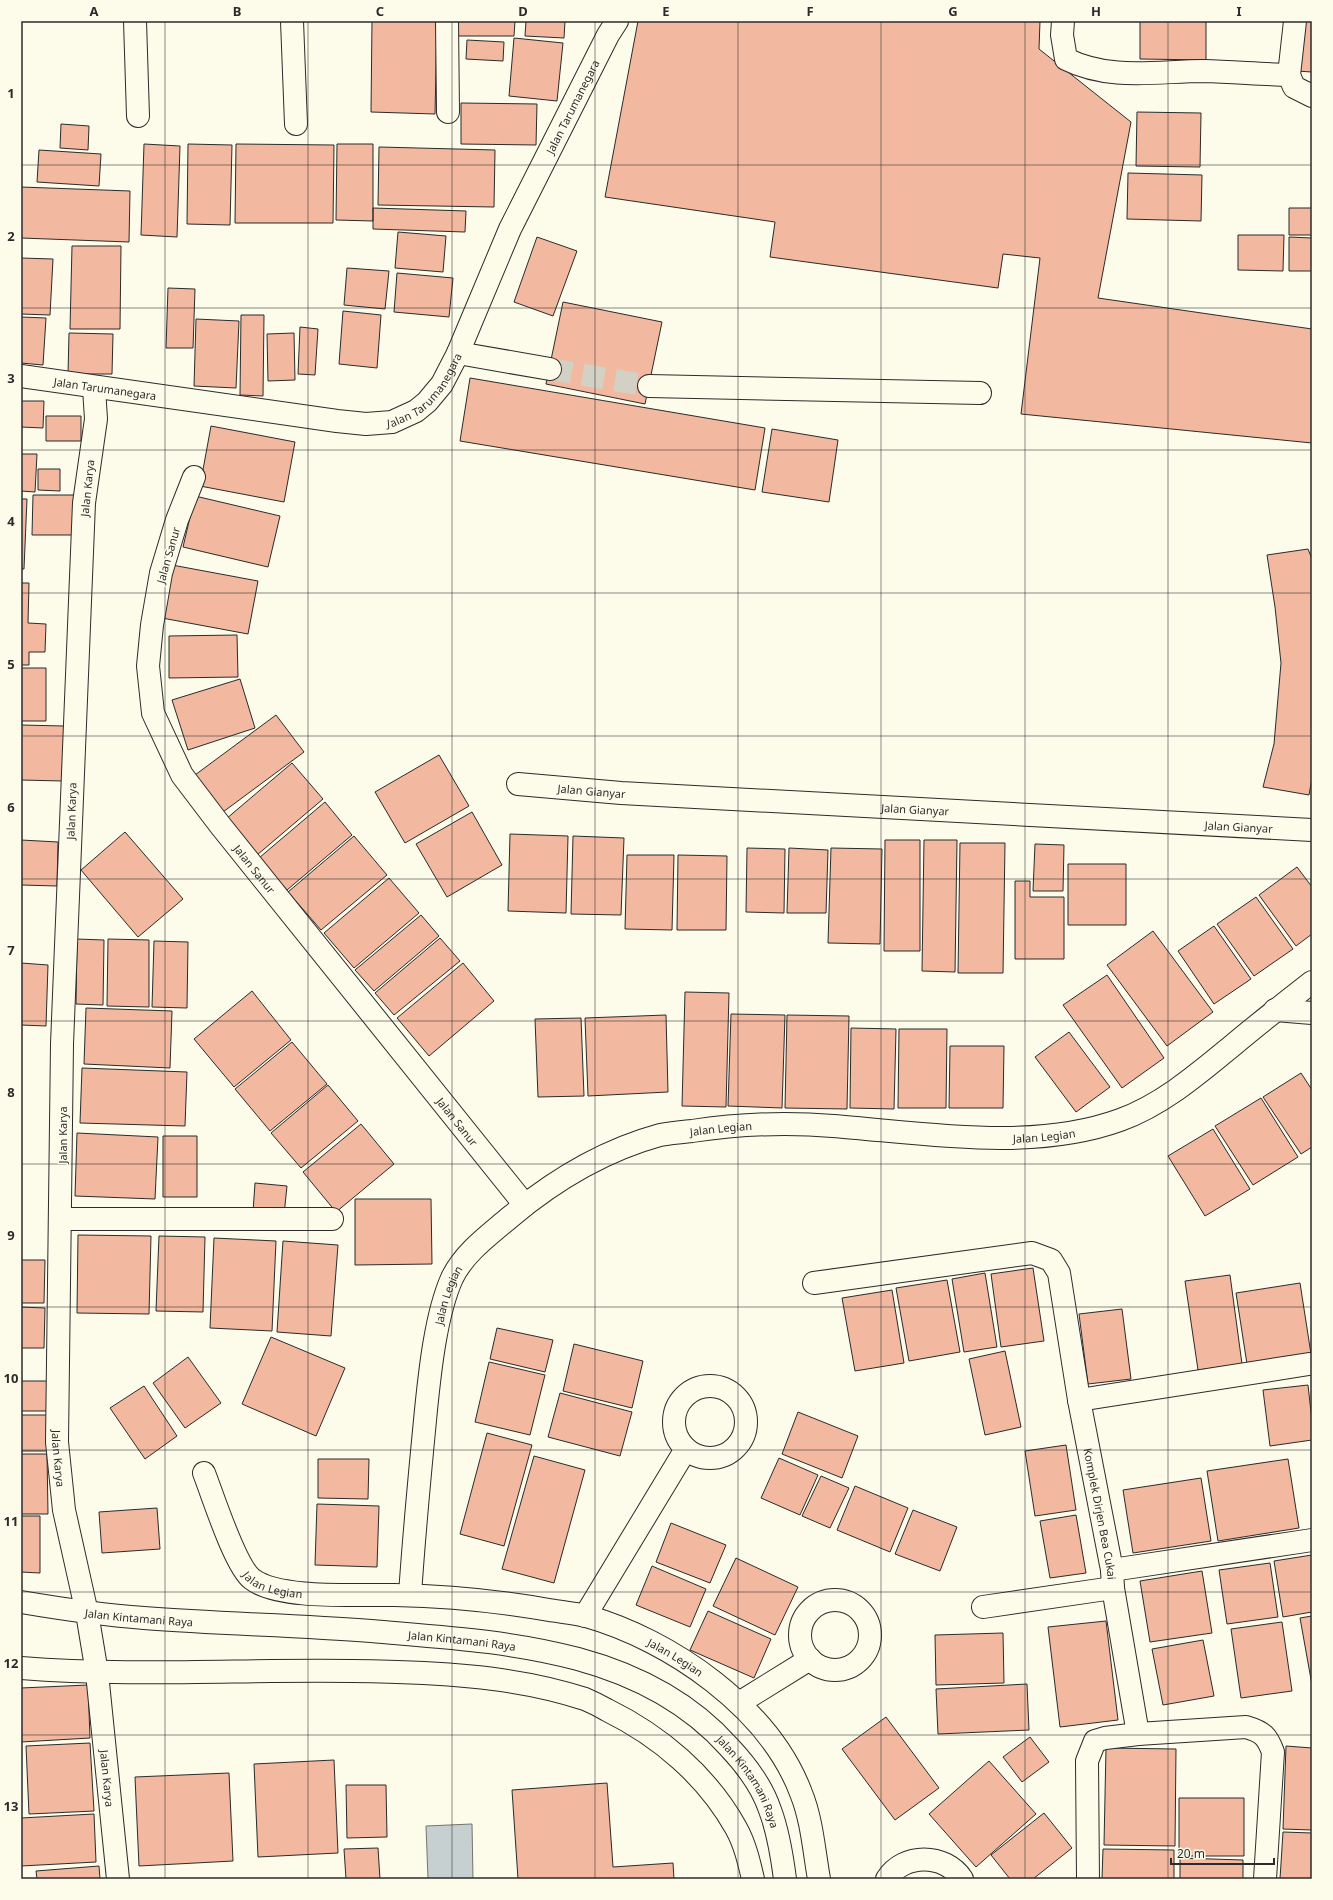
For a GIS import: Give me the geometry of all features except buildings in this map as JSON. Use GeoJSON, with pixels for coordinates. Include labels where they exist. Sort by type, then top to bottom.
{"type":"FeatureCollection","features":[{"type":"Feature","properties":{"kind":"street"},"geometry":{"type":"LineString","coordinates":[[135,21],[138,116]]}},
{"type":"Feature","properties":{"kind":"street"},"geometry":{"type":"LineString","coordinates":[[292,21],[296,124]]}},
{"type":"Feature","properties":{"kind":"street"},"geometry":{"type":"LineString","coordinates":[[447,21],[448,112]]}},
{"type":"Feature","properties":{"kind":"street","name":"Jalan Tarumanegara"},"geometry":{"type":"LineString","coordinates":[[21,376],[297,417],[379,424],[392,422],[404,417],[428,402],[449,374],[510,229],[608,35],[617,21]]}},
{"type":"Feature","properties":{"kind":"street"},"geometry":{"type":"LineString","coordinates":[[1063,21],[1062,35],[1066,59],[1078,65],[1104,72],[1126,74],[1203,71],[1289,75]]}},
{"type":"Feature","properties":{"kind":"street"},"geometry":{"type":"LineString","coordinates":[[1295,21],[1289,75],[1294,87],[1312,96]]}},
{"type":"Feature","properties":{"kind":"street"},"geometry":{"type":"LineString","coordinates":[[458,353],[550,369]]}},
{"type":"Feature","properties":{"kind":"street"},"geometry":{"type":"LineString","coordinates":[[649,386],[980,393]]}},
{"type":"Feature","properties":{"kind":"street","name":"Jalan Karya"},"geometry":{"type":"LineString","coordinates":[[94,388],[96,419],[84,503],[62,1044],[57,1442],[64,1510],[87,1613],[97,1673],[118,1879]]}},
{"type":"Feature","properties":{"kind":"street","name":"Jalan Sanur"},"geometry":{"type":"LineString","coordinates":[[194,477],[177,520],[161,573],[152,626],[148,666],[153,713],[182,775],[220,825],[525,1205]]}},
{"type":"Feature","properties":{"kind":"street","name":"Jalan Gianyar"},"geometry":{"type":"LineString","coordinates":[[518,784],[621,793],[1312,830]]}},
{"type":"Feature","properties":{"kind":"street","name":"Jalan Legian"},"geometry":{"type":"LineString","coordinates":[[410,1595],[418,1484],[429,1380],[444,1301],[451,1281],[464,1260],[480,1242],[525,1205],[567,1176],[615,1150],[662,1135],[729,1125],[799,1123],[980,1137],[1037,1138],[1076,1132],[1120,1120],[1156,1103],[1200,1072],[1275,1010],[1312,982]]}},
{"type":"Feature","properties":{"kind":"street"},"geometry":{"type":"LineString","coordinates":[[1275,1010],[1312,1013]]}},
{"type":"Feature","properties":{"kind":"street"},"geometry":{"type":"LineString","coordinates":[[61,1219],[332,1219]]}},
{"type":"Feature","properties":{"kind":"street","name":"Komplek Dirjen Bea Cukai"},"geometry":{"type":"LineString","coordinates":[[814,1283],[1032,1253],[1051,1260],[1059,1273],[1079,1400],[1112,1579],[1138,1734]]}},
{"type":"Feature","properties":{"kind":"street"},"geometry":{"type":"LineString","coordinates":[[1079,1400],[1309,1364]]}},
{"type":"Feature","properties":{"kind":"street"},"geometry":{"type":"LineString","coordinates":[[585,1616],[686,1449]]}},
{"type":"Feature","properties":{"kind":"street","name":"Jalan Legian"},"geometry":{"type":"LineString","coordinates":[[204,1473],[238,1559],[251,1578],[269,1588],[292,1593],[410,1595],[511,1603],[585,1616],[664,1648],[694,1668],[739,1703],[764,1730],[784,1756],[802,1794],[811,1830],[819,1879]]}},
{"type":"Feature","properties":{"kind":"street"},"geometry":{"type":"LineString","coordinates":[[982,1607],[1112,1579],[1312,1540]]}},
{"type":"Feature","properties":{"kind":"street","name":"Jalan Kintamani Raya"},"geometry":{"type":"LineString","coordinates":[[21,1602],[87,1613],[146,1618],[312,1626],[509,1643],[584,1660],[630,1676],[676,1701],[715,1731],[740,1758],[755,1779],[770,1809],[780,1849],[785,1879]]}},
{"type":"Feature","properties":{"kind":"street"},"geometry":{"type":"LineString","coordinates":[[739,1703],[810,1660]]}},
{"type":"Feature","properties":{"kind":"street"},"geometry":{"type":"LineString","coordinates":[[21,1668],[97,1673],[331,1669],[433,1673],[495,1678],[539,1687],[586,1700],[622,1717],[656,1739],[677,1755],[694,1772],[720,1804],[736,1829],[746,1849],[754,1879]]}},
{"type":"Feature","properties":{"kind":"street"},"geometry":{"type":"LineString","coordinates":[[1088,1879],[1087,1761],[1095,1741],[1105,1738],[1138,1734],[1246,1727],[1259,1731],[1268,1739],[1273,1752],[1265,1879]]}},
{"type":"Feature","properties":{"kind":"street"},"geometry":{"type":"LineString","coordinates":[[887,1879],[894,1870],[902,1865],[919,1859],[933,1860],[945,1864],[962,1879]]}},
{"type":"Feature","properties":{"kind":"shaded area"},"geometry":{"type":"Polygon","coordinates":[[[472,1824],[473,1879],[428,1879],[426,1826],[472,1824]]]}},
{"type":"Feature","properties":{"kind":"tunnel"},"geometry":{"type":"LineString","coordinates":[[550,369],[649,386]]}}]}
